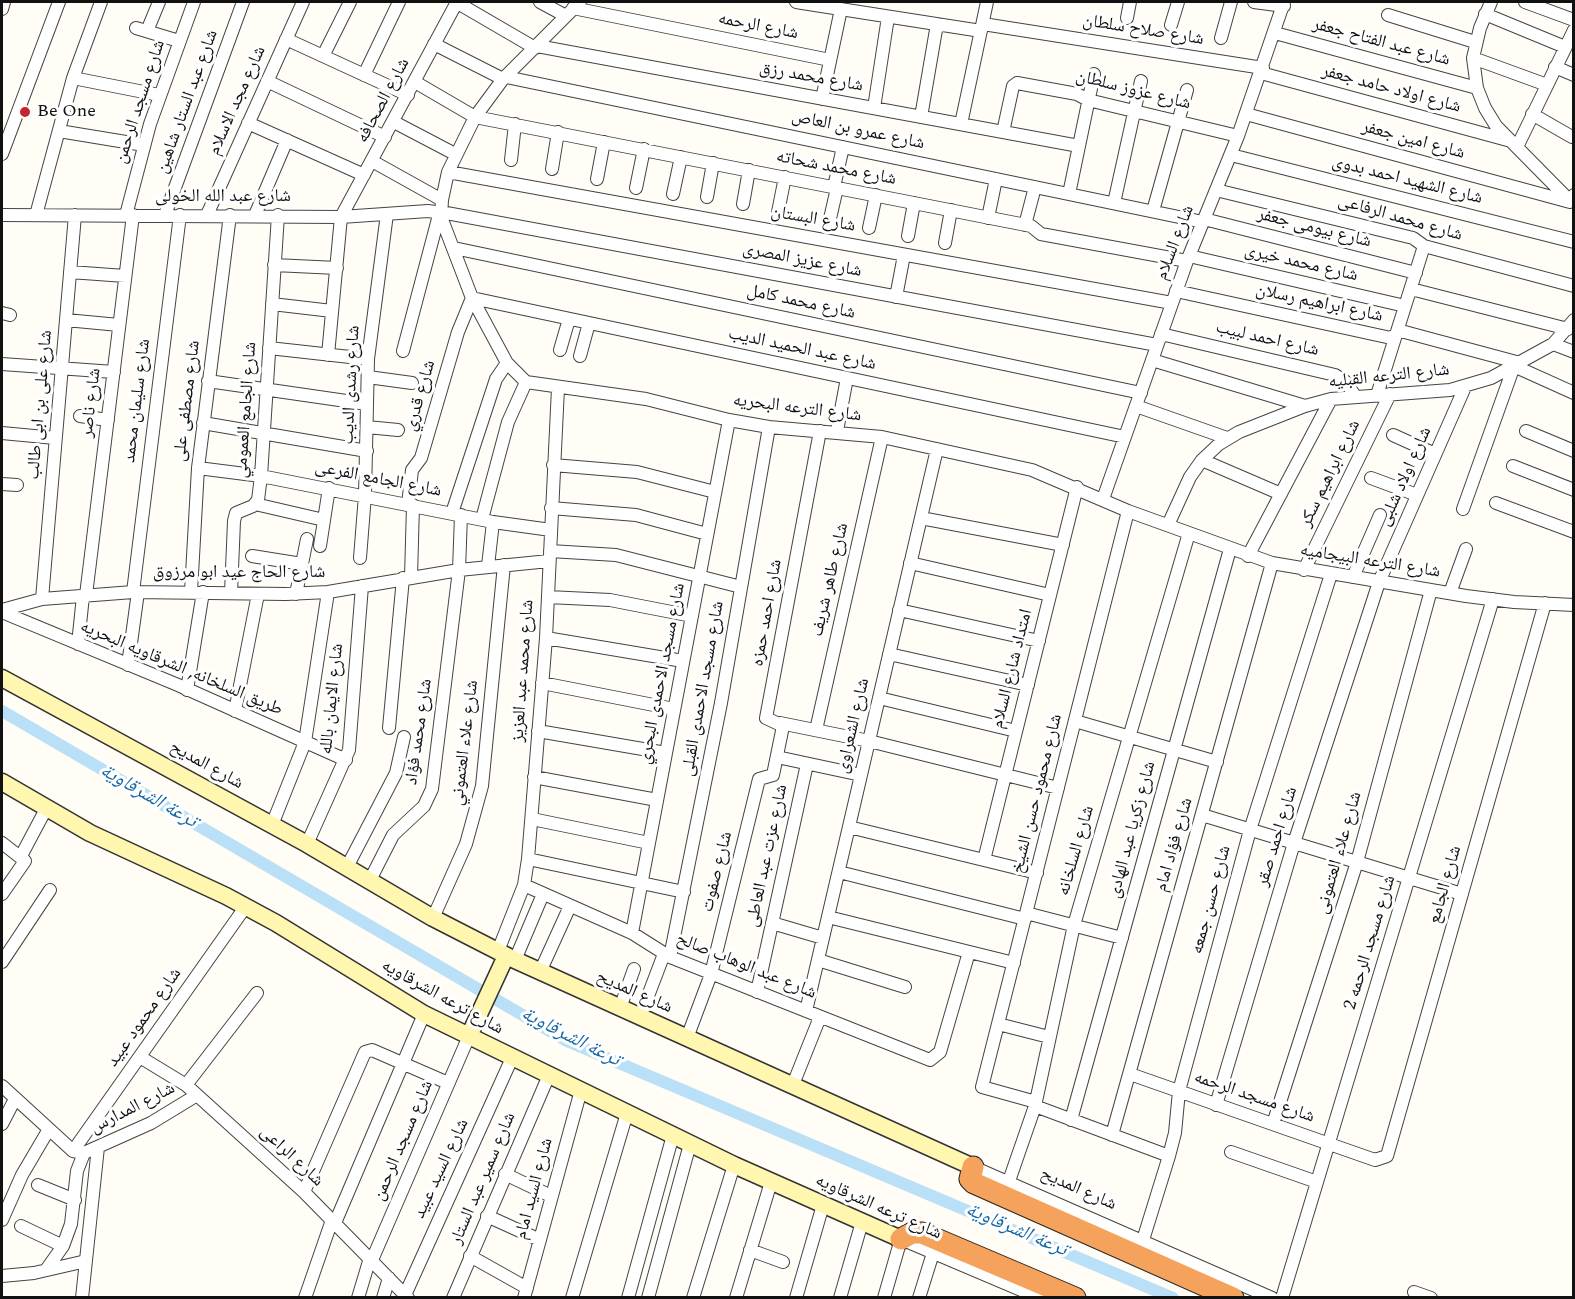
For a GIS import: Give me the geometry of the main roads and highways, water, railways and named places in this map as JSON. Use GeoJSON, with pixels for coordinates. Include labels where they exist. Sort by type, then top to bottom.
{"type":"FeatureCollection","features":[{"type":"Feature","properties":{"kind":"highway"},"geometry":{"type":"LineString","coordinates":[[973,1167],[970,1179],[974,1183],[1233,1298]]}},
{"type":"Feature","properties":{"kind":"highway"},"geometry":{"type":"LineString","coordinates":[[901,1239],[912,1233],[922,1233],[1076,1298]]}},
{"type":"Feature","properties":{"kind":"main road","name":"شارع المديح"},"geometry":{"type":"LineString","coordinates":[[2,678],[307,844],[433,918],[506,956],[973,1167]]}},
{"type":"Feature","properties":{"kind":"main road","name":"شارع ترعه الشرقاويه"},"geometry":{"type":"LineString","coordinates":[[2,782],[90,833],[246,906],[424,1014],[471,1030],[512,1058],[734,1165],[901,1239]]}},
{"type":"Feature","properties":{"kind":"main road"},"geometry":{"type":"LineString","coordinates":[[471,1030],[506,956]]}},
{"type":"Feature","properties":{"kind":"waterway","name":"ترعة الشرقاوية"},"geometry":{"type":"LineString","coordinates":[[2,711],[567,1041],[1173,1298]]}},
{"type":"Feature","properties":{"kind":"place","name":"Be One"},"geometry":{"type":"Point","coordinates":[25,112]}}]}
